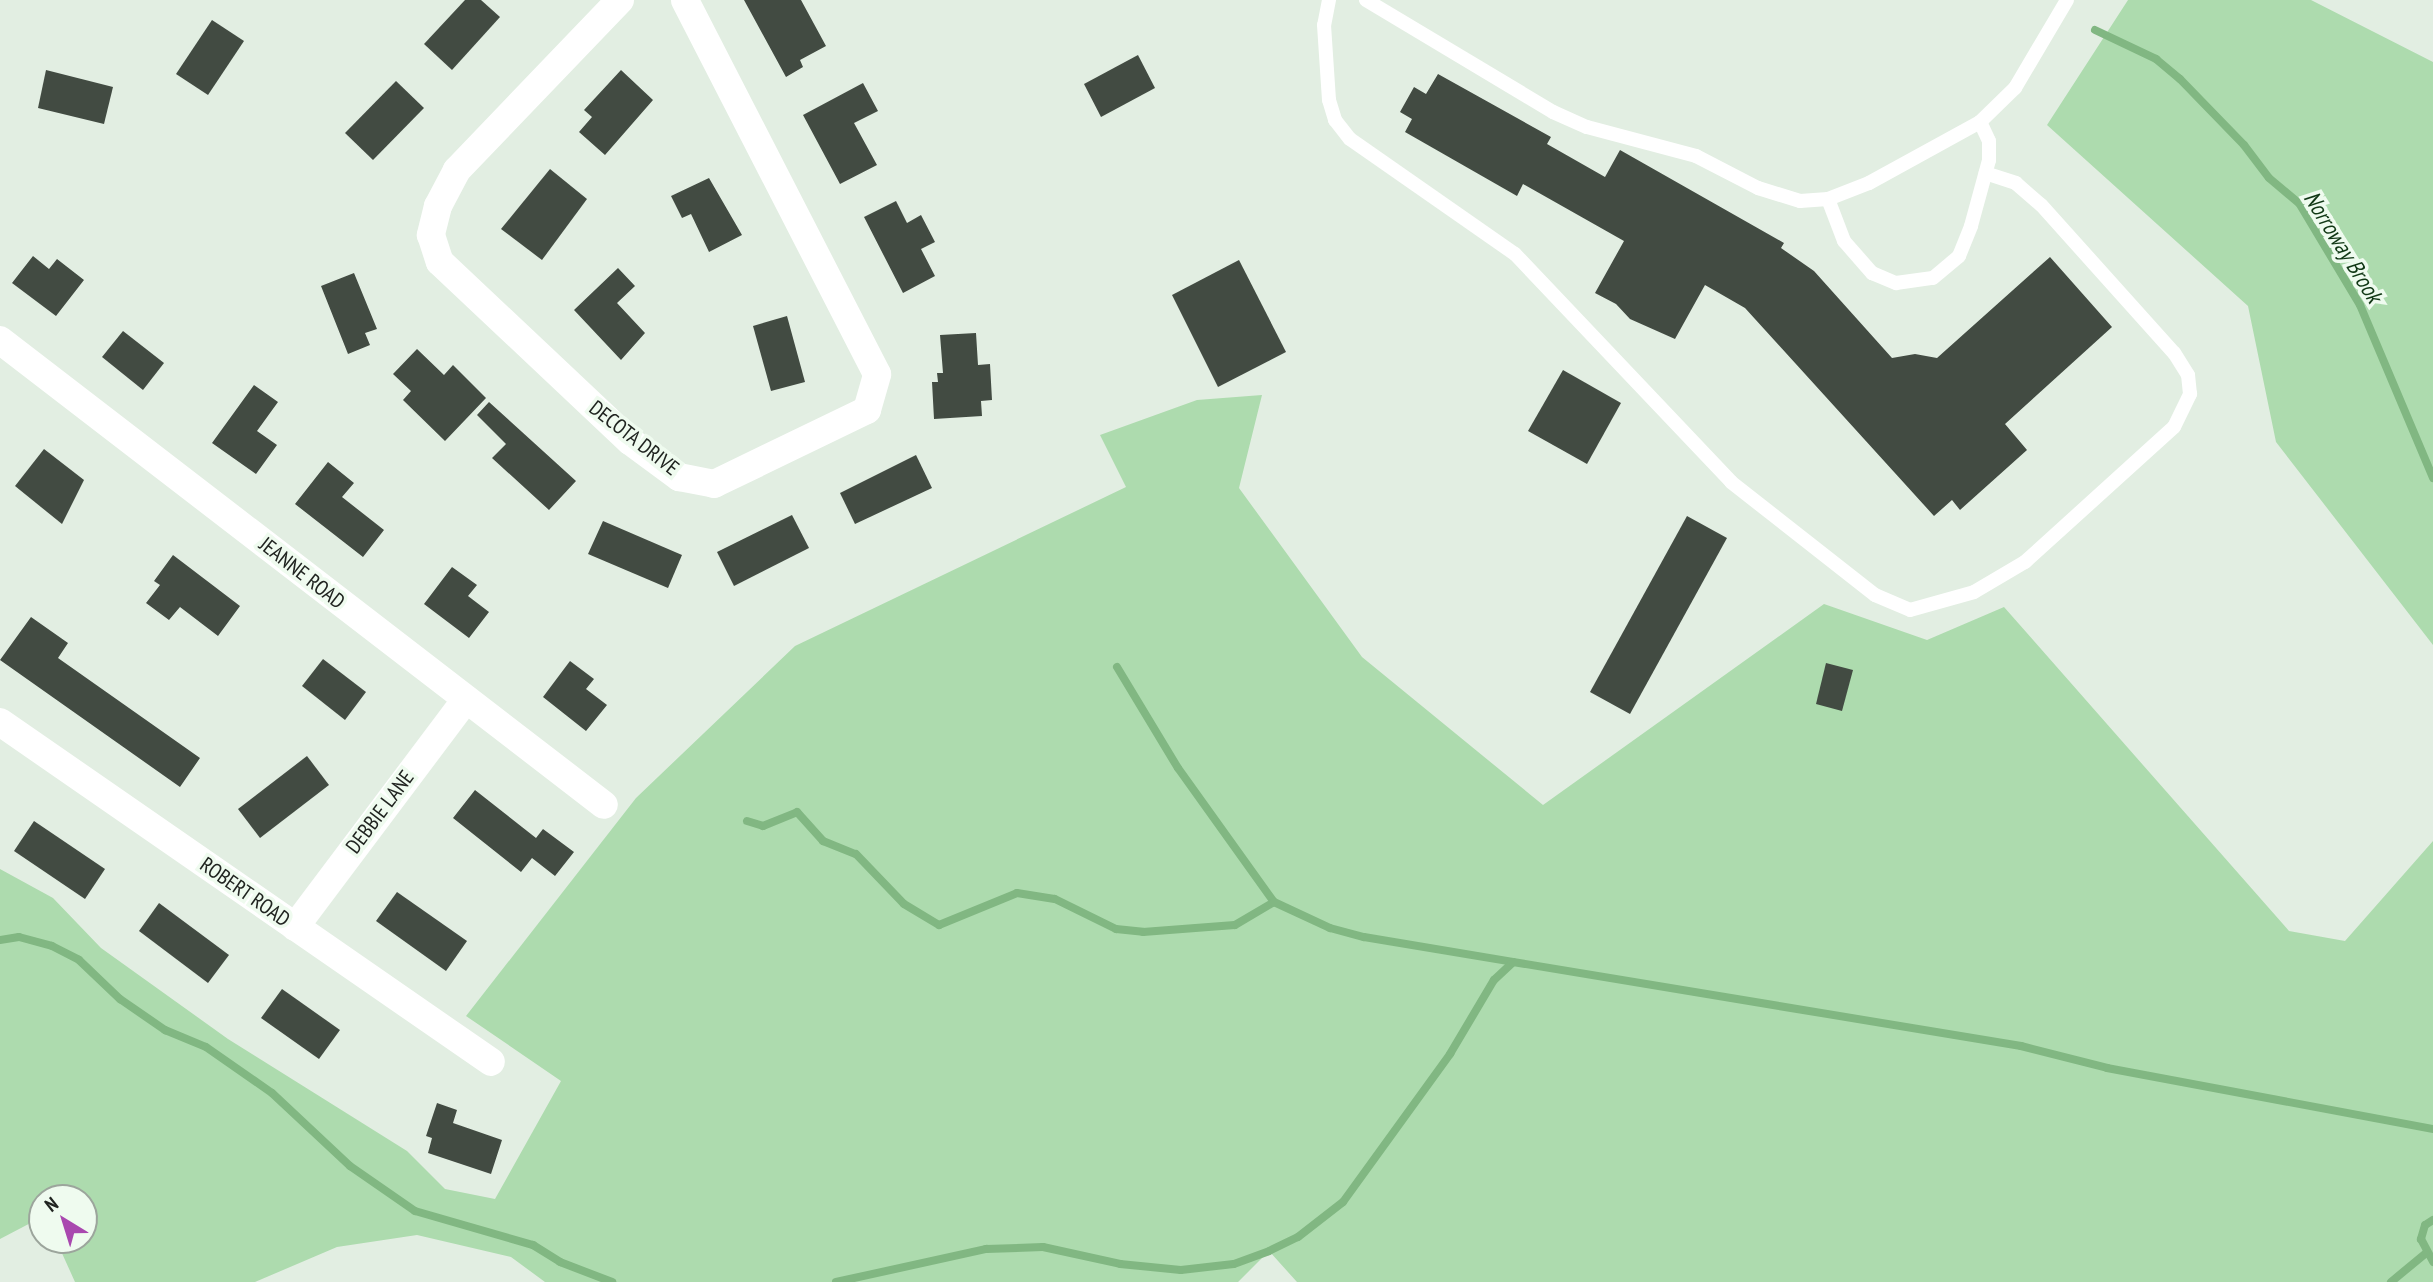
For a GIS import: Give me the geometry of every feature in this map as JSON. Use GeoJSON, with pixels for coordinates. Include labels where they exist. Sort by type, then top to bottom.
{"type":"FeatureCollection","features":[{"type":"Feature","properties":{"kind":"street","name":"DECOTA DRIVE"},"geometry":{"type":"LineString","coordinates":[[620,0],[457,170],[438,206],[431,234],[440,262],[630,441],[679,477],[714,484],[867,410],[877,374],[685,0]]}},
{"type":"Feature","properties":{"kind":"street","name":"JEANNE ROAD"},"geometry":{"type":"LineString","coordinates":[[0,340],[604,804]]}},
{"type":"Feature","properties":{"kind":"street","name":"DEBBIE LANE"},"geometry":{"type":"LineString","coordinates":[[295,927],[466,699]]}},
{"type":"Feature","properties":{"kind":"street","name":"ROBERT ROAD"},"geometry":{"type":"LineString","coordinates":[[0,722],[491,1062]]}},
{"type":"Feature","properties":{"kind":"lane"},"geometry":{"type":"LineString","coordinates":[[1329,0],[1324,25],[1329,100],[1335,120],[1350,139],[1515,254],[1731,482],[1875,595],[1910,610],[1974,592],[2025,562],[2174,426],[2184,413],[2190,394],[2188,375],[2174,353],[2041,205],[2016,183],[1986,173]]}},
{"type":"Feature","properties":{"kind":"lane"},"geometry":{"type":"LineString","coordinates":[[1366,0],[1570,120],[1696,156],[1785,198],[1828,199],[1869,183],[1980,122],[2015,88],[2067,0]]}},
{"type":"Feature","properties":{"kind":"lane"},"geometry":{"type":"LineString","coordinates":[[1828,199],[1836,226],[1861,265],[1896,283],[1923,282],[1943,272],[1959,256],[1986,173],[1989,141],[1980,122]]}},
{"type":"Feature","properties":{"kind":"green space"},"geometry":{"type":"Polygon","coordinates":[[[2128,0],[2311,0],[2433,62],[2433,645],[2276,442],[2248,306],[2047,125],[2128,0]]]}},
{"type":"Feature","properties":{"kind":"green space"},"geometry":{"type":"Polygon","coordinates":[[[1262,395],[1239,488],[1362,657],[1543,805],[1824,604],[1927,640],[2004,607],[2289,931],[2345,941],[2433,841],[2433,1282],[1297,1282],[1269,1251],[1238,1282],[545,1282],[511,1257],[417,1235],[337,1247],[255,1282],[75,1282],[62,1254],[98,1254],[98,1184],[28,1184],[28,1224],[0,1239],[0,869],[53,898],[101,948],[228,1039],[407,1151],[445,1189],[495,1199],[561,1081],[466,1016],[636,798],[795,646],[1126,487],[1100,435],[1197,400],[1262,395]]]}},
{"type":"Feature","properties":{"kind":"building"},"geometry":{"type":"Polygon","coordinates":[[[465,0],[481,0],[500,17],[452,70],[424,44],[465,0]]]}},
{"type":"Feature","properties":{"kind":"building"},"geometry":{"type":"Polygon","coordinates":[[[744,0],[801,0],[826,46],[800,60],[803,67],[786,77],[744,0]]]}},
{"type":"Feature","properties":{"kind":"building"},"geometry":{"type":"Polygon","coordinates":[[[212,20],[244,41],[208,95],[176,74],[212,20]]]}},
{"type":"Feature","properties":{"kind":"building"},"geometry":{"type":"Polygon","coordinates":[[[1138,55],[1155,88],[1101,117],[1084,84],[1138,55]]]}},
{"type":"Feature","properties":{"kind":"building"},"geometry":{"type":"Polygon","coordinates":[[[46,70],[113,87],[104,124],[38,108],[46,70]]]}},
{"type":"Feature","properties":{"kind":"building"},"geometry":{"type":"Polygon","coordinates":[[[621,70],[653,100],[605,155],[579,132],[592,117],[584,110],[621,70]]]}},
{"type":"Feature","properties":{"kind":"building"},"geometry":{"type":"Polygon","coordinates":[[[1438,74],[1551,137],[1547,144],[1605,177],[1620,150],[1784,243],[1781,248],[1814,271],[1892,358],[1915,354],[1937,358],[2050,257],[2112,327],[2005,424],[2027,450],[1960,510],[1952,500],[1934,516],[1745,308],[1705,285],[1675,339],[1630,319],[1616,304],[1595,293],[1624,241],[1523,184],[1517,196],[1405,132],[1412,119],[1400,112],[1414,87],[1426,94],[1438,74]]]}},
{"type":"Feature","properties":{"kind":"building"},"geometry":{"type":"Polygon","coordinates":[[[396,81],[424,108],[373,160],[345,133],[396,81]]]}},
{"type":"Feature","properties":{"kind":"building"},"geometry":{"type":"Polygon","coordinates":[[[863,83],[878,111],[854,123],[877,165],[840,184],[803,115],[863,83]]]}},
{"type":"Feature","properties":{"kind":"building"},"geometry":{"type":"Polygon","coordinates":[[[550,169],[587,199],[542,260],[501,229],[550,169]]]}},
{"type":"Feature","properties":{"kind":"building"},"geometry":{"type":"Polygon","coordinates":[[[709,178],[742,235],[709,252],[691,214],[682,218],[671,196],[709,178]]]}},
{"type":"Feature","properties":{"kind":"building"},"geometry":{"type":"Polygon","coordinates":[[[896,201],[907,223],[921,215],[935,242],[921,249],[935,276],[903,293],[864,217],[896,201]]]}},
{"type":"Feature","properties":{"kind":"building"},"geometry":{"type":"Polygon","coordinates":[[[33,256],[49,269],[57,259],[84,280],[56,316],[12,283],[33,256]]]}},
{"type":"Feature","properties":{"kind":"building"},"geometry":{"type":"Polygon","coordinates":[[[1239,260],[1286,352],[1218,387],[1172,295],[1239,260]]]}},
{"type":"Feature","properties":{"kind":"building"},"geometry":{"type":"Polygon","coordinates":[[[618,268],[635,286],[617,303],[645,333],[621,360],[574,310],[618,268]]]}},
{"type":"Feature","properties":{"kind":"building"},"geometry":{"type":"Polygon","coordinates":[[[354,273],[377,329],[365,333],[370,345],[348,354],[321,286],[354,273]]]}},
{"type":"Feature","properties":{"kind":"building"},"geometry":{"type":"Polygon","coordinates":[[[787,316],[805,382],[771,391],[753,326],[787,316]]]}},
{"type":"Feature","properties":{"kind":"building"},"geometry":{"type":"Polygon","coordinates":[[[123,331],[164,363],[143,390],[102,357],[123,331]]]}},
{"type":"Feature","properties":{"kind":"building"},"geometry":{"type":"Polygon","coordinates":[[[976,333],[978,365],[990,364],[992,400],[981,401],[982,416],[934,419],[932,382],[938,382],[937,373],[943,373],[940,335],[976,333]]]}},
{"type":"Feature","properties":{"kind":"building"},"geometry":{"type":"Polygon","coordinates":[[[417,349],[444,375],[453,365],[486,398],[445,441],[403,400],[411,391],[393,374],[417,349]]]}},
{"type":"Feature","properties":{"kind":"building"},"geometry":{"type":"Polygon","coordinates":[[[1563,370],[1621,403],[1587,464],[1528,431],[1563,370]]]}},
{"type":"Feature","properties":{"kind":"building"},"geometry":{"type":"Polygon","coordinates":[[[254,385],[278,402],[257,431],[277,445],[256,474],[212,443],[254,385]]]}},
{"type":"Feature","properties":{"kind":"building"},"geometry":{"type":"Polygon","coordinates":[[[489,402],[576,481],[549,510],[492,458],[506,444],[477,415],[489,402]]]}},
{"type":"Feature","properties":{"kind":"building"},"geometry":{"type":"Polygon","coordinates":[[[44,449],[84,480],[62,524],[15,486],[44,449]]]}},
{"type":"Feature","properties":{"kind":"building"},"geometry":{"type":"Polygon","coordinates":[[[916,455],[932,488],[855,524],[840,493],[916,455]]]}},
{"type":"Feature","properties":{"kind":"building"},"geometry":{"type":"Polygon","coordinates":[[[328,462],[354,483],[342,497],[384,530],[363,557],[295,504],[328,462]]]}},
{"type":"Feature","properties":{"kind":"building"},"geometry":{"type":"Polygon","coordinates":[[[792,515],[809,548],[734,586],[717,552],[792,515]]]}},
{"type":"Feature","properties":{"kind":"building"},"geometry":{"type":"Polygon","coordinates":[[[1687,516],[1727,538],[1630,714],[1590,692],[1687,516]]]}},
{"type":"Feature","properties":{"kind":"building"},"geometry":{"type":"Polygon","coordinates":[[[603,521],[682,555],[668,588],[588,554],[603,521]]]}},
{"type":"Feature","properties":{"kind":"building"},"geometry":{"type":"Polygon","coordinates":[[[173,555],[240,606],[218,636],[180,607],[169,620],[146,603],[160,585],[154,581],[173,555]]]}},
{"type":"Feature","properties":{"kind":"building"},"geometry":{"type":"Polygon","coordinates":[[[452,567],[477,585],[468,596],[489,612],[469,638],[424,604],[452,567]]]}},
{"type":"Feature","properties":{"kind":"building"},"geometry":{"type":"Polygon","coordinates":[[[31,617],[68,643],[58,658],[200,758],[180,787],[0,660],[31,617]]]}},
{"type":"Feature","properties":{"kind":"building"},"geometry":{"type":"Polygon","coordinates":[[[323,659],[366,692],[345,720],[302,686],[323,659]]]}},
{"type":"Feature","properties":{"kind":"building"},"geometry":{"type":"Polygon","coordinates":[[[570,661],[594,679],[586,689],[607,705],[586,731],[543,697],[570,661]]]}},
{"type":"Feature","properties":{"kind":"building"},"geometry":{"type":"Polygon","coordinates":[[[1826,663],[1853,670],[1842,711],[1816,704],[1826,663]]]}},
{"type":"Feature","properties":{"kind":"building"},"geometry":{"type":"Polygon","coordinates":[[[307,756],[329,785],[260,838],[238,809],[307,756]]]}},
{"type":"Feature","properties":{"kind":"building"},"geometry":{"type":"Polygon","coordinates":[[[475,790],[536,838],[543,829],[574,852],[555,876],[532,858],[521,872],[453,818],[475,790]]]}},
{"type":"Feature","properties":{"kind":"building"},"geometry":{"type":"Polygon","coordinates":[[[34,821],[105,869],[85,899],[14,851],[34,821]]]}},
{"type":"Feature","properties":{"kind":"building"},"geometry":{"type":"Polygon","coordinates":[[[397,892],[467,941],[446,971],[376,921],[397,892]]]}},
{"type":"Feature","properties":{"kind":"building"},"geometry":{"type":"Polygon","coordinates":[[[159,903],[229,955],[208,983],[139,931],[159,903]]]}},
{"type":"Feature","properties":{"kind":"building"},"geometry":{"type":"Polygon","coordinates":[[[282,989],[340,1030],[319,1059],[261,1018],[282,989]]]}},
{"type":"Feature","properties":{"kind":"building"},"geometry":{"type":"Polygon","coordinates":[[[437,1103],[457,1110],[453,1123],[502,1140],[491,1174],[428,1153],[432,1138],[426,1136],[437,1103]]]}},
{"type":"Feature","properties":{"kind":"waterway","name":"Norroway Brook"},"geometry":{"type":"LineString","coordinates":[[2095,30],[2156,59],[2180,79],[2244,145],[2269,178],[2299,203],[2360,305],[2433,478]]}},
{"type":"Feature","properties":{"kind":"waterway"},"geometry":{"type":"LineString","coordinates":[[1117,667],[1178,768],[1274,902]]}},
{"type":"Feature","properties":{"kind":"waterway"},"geometry":{"type":"LineString","coordinates":[[747,821],[763,826],[797,812],[823,841],[856,854],[904,904],[939,925],[1017,893],[1055,899],[1116,929],[1143,932],[1235,925],[1274,902],[1330,928],[1364,937],[1513,962]]}},
{"type":"Feature","properties":{"kind":"waterway"},"geometry":{"type":"LineString","coordinates":[[0,940],[19,937],[52,946],[79,960],[120,999],[165,1030],[206,1047],[272,1093],[350,1166],[415,1211],[533,1245],[560,1262],[612,1282]]}},
{"type":"Feature","properties":{"kind":"waterway"},"geometry":{"type":"LineString","coordinates":[[836,1282],[986,1249],[1043,1247],[1120,1264],[1181,1270],[1234,1264],[1269,1251],[1298,1237],[1343,1202],[1450,1054],[1494,980],[1513,962],[2021,1046],[2107,1068],[2433,1129]]}},
{"type":"Feature","properties":{"kind":"waterway","name":"Norroway Brook"},"geometry":{"type":"LineString","coordinates":[[2433,1220],[2425,1225],[2421,1239],[2433,1262]]}},
{"type":"Feature","properties":{"kind":"waterway"},"geometry":{"type":"LineString","coordinates":[[2391,1282],[2426,1253]]}}]}
